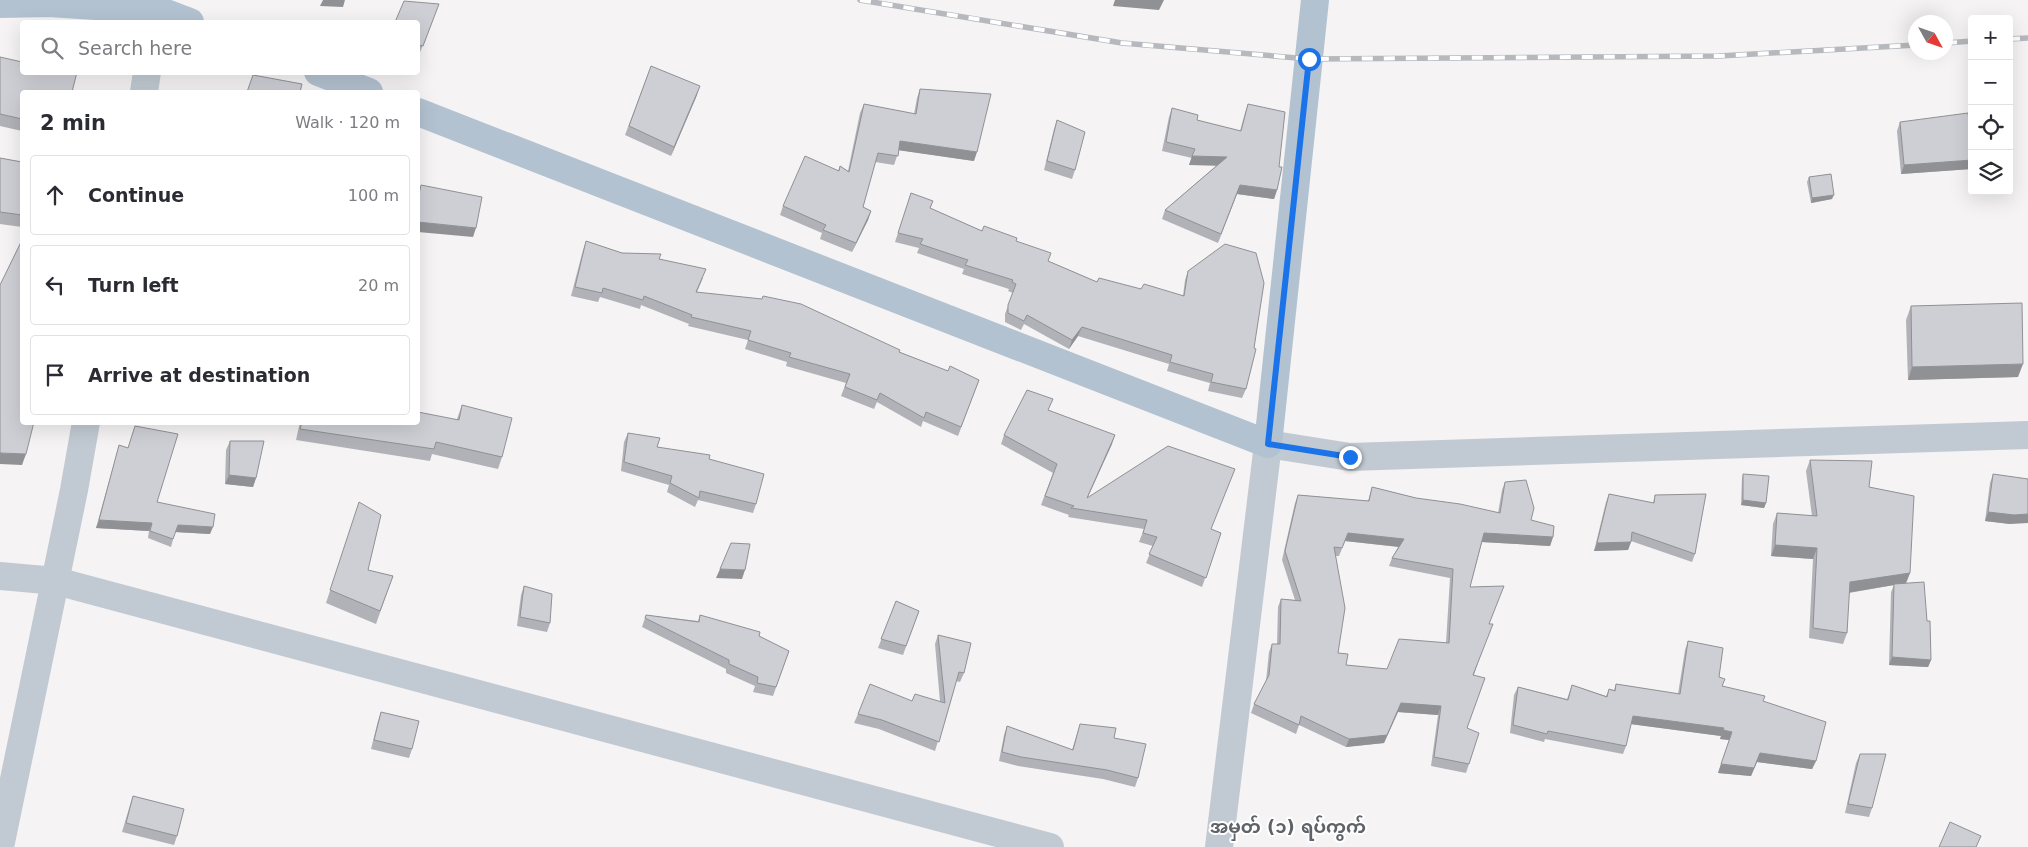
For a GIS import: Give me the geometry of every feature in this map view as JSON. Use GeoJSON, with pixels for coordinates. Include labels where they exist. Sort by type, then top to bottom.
{"type":"FeatureCollection","features":[{"type":"Feature","properties":{"kind":"main road"},"geometry":{"type":"LineString","coordinates":[[420,113],[1268,444],[1315,0]]}},
{"type":"Feature","properties":{"kind":"main road"},"geometry":{"type":"LineString","coordinates":[[0,4],[49,3],[158,11],[184,20]]}},
{"type":"Feature","properties":{"kind":"main road"},"geometry":{"type":"LineString","coordinates":[[326,75],[364,90]]}},
{"type":"Feature","properties":{"kind":"street"},"geometry":{"type":"LineString","coordinates":[[144,90],[147,75]]}},
{"type":"Feature","properties":{"kind":"street"},"geometry":{"type":"LineString","coordinates":[[0,847],[56,581],[85,425]]}},
{"type":"Feature","properties":{"kind":"street"},"geometry":{"type":"LineString","coordinates":[[1219,847],[1268,444],[1350,457],[2028,435]]}},
{"type":"Feature","properties":{"kind":"street"},"geometry":{"type":"LineString","coordinates":[[0,576],[56,581],[1050,847]]}},
{"type":"Feature","properties":{"kind":"building"},"geometry":{"type":"Polygon","coordinates":[[[404,1],[439,4],[423,46],[420,45],[420,20],[396,20],[404,1]]]}},
{"type":"Feature","properties":{"kind":"building"},"geometry":{"type":"Polygon","coordinates":[[[0,57],[20,62],[20,75],[76,75],[72,90],[20,90],[20,119],[0,114],[0,57]]]}},
{"type":"Feature","properties":{"kind":"building"},"geometry":{"type":"Polygon","coordinates":[[[651,66],[700,86],[674,147],[629,126],[651,66]]]}},
{"type":"Feature","properties":{"kind":"building"},"geometry":{"type":"Polygon","coordinates":[[[253,75],[302,84],[300,90],[248,90],[253,75]]]}},
{"type":"Feature","properties":{"kind":"building"},"geometry":{"type":"Polygon","coordinates":[[[920,89],[991,94],[977,152],[900,141],[898,156],[878,153],[863,207],[871,211],[856,243],[823,230],[826,225],[783,206],[805,156],[839,171],[840,166],[849,172],[864,104],[916,114],[920,89]]]}},
{"type":"Feature","properties":{"kind":"building"},"geometry":{"type":"Polygon","coordinates":[[[1248,104],[1285,112],[1279,167],[1282,167],[1277,190],[1240,185],[1221,234],[1165,210],[1227,157],[1192,156],[1195,149],[1166,142],[1172,108],[1198,115],[1197,120],[1241,131],[1248,104]]]}},
{"type":"Feature","properties":{"kind":"building"},"geometry":{"type":"Polygon","coordinates":[[[1968,113],[1968,160],[1904,165],[1900,122],[1968,113]]]}},
{"type":"Feature","properties":{"kind":"building"},"geometry":{"type":"Polygon","coordinates":[[[1057,120],[1085,132],[1075,170],[1047,161],[1057,120]]]}},
{"type":"Feature","properties":{"kind":"building"},"geometry":{"type":"Polygon","coordinates":[[[0,158],[20,162],[20,215],[0,212],[0,158]]]}},
{"type":"Feature","properties":{"kind":"building"},"geometry":{"type":"Polygon","coordinates":[[[1831,174],[1834,195],[1812,198],[1809,177],[1831,174]]]}},
{"type":"Feature","properties":{"kind":"building"},"geometry":{"type":"Polygon","coordinates":[[[421,185],[482,197],[476,228],[420,222],[421,185]]]}},
{"type":"Feature","properties":{"kind":"building"},"geometry":{"type":"Polygon","coordinates":[[[911,193],[933,201],[930,208],[982,231],[984,226],[1017,238],[1016,241],[1051,253],[1048,261],[1097,282],[1099,278],[1141,289],[1144,284],[1184,296],[1188,271],[1225,244],[1256,253],[1264,283],[1254,348],[1256,349],[1246,389],[1211,382],[1213,374],[1170,362],[1172,355],[1082,327],[1072,340],[1027,315],[1024,321],[1008,313],[1008,305],[1016,284],[1012,282],[1013,280],[965,265],[968,260],[920,244],[923,239],[898,233],[911,193]]]}},
{"type":"Feature","properties":{"kind":"building"},"geometry":{"type":"Polygon","coordinates":[[[586,241],[622,253],[661,254],[659,259],[706,269],[696,292],[762,299],[763,296],[801,304],[900,350],[899,352],[948,371],[950,366],[979,380],[961,427],[926,412],[924,418],[880,393],[877,400],[845,387],[850,374],[789,357],[791,353],[748,340],[751,331],[691,317],[692,315],[644,296],[643,300],[603,288],[602,293],[575,287],[586,241]]]}},
{"type":"Feature","properties":{"kind":"building"},"geometry":{"type":"Polygon","coordinates":[[[20,244],[20,425],[33,425],[26,454],[0,453],[0,285],[20,244]]]}},
{"type":"Feature","properties":{"kind":"building"},"geometry":{"type":"Polygon","coordinates":[[[2022,303],[2023,364],[1912,367],[1911,306],[2022,303]]]}},
{"type":"Feature","properties":{"kind":"building"},"geometry":{"type":"Polygon","coordinates":[[[1027,390],[1053,399],[1048,410],[1115,435],[1087,498],[1168,446],[1235,469],[1211,529],[1221,533],[1206,578],[1149,554],[1157,537],[1143,533],[1147,520],[1071,508],[1074,506],[1045,496],[1057,464],[1004,435],[1027,390]]]}},
{"type":"Feature","properties":{"kind":"building"},"geometry":{"type":"Polygon","coordinates":[[[462,405],[512,418],[502,457],[436,442],[434,449],[300,429],[301,425],[420,425],[420,412],[459,420],[462,405]]]}},
{"type":"Feature","properties":{"kind":"building"},"geometry":{"type":"Polygon","coordinates":[[[135,426],[178,434],[157,502],[215,514],[213,527],[178,525],[173,539],[150,531],[152,523],[99,520],[119,445],[128,448],[135,426]]]}},
{"type":"Feature","properties":{"kind":"building"},"geometry":{"type":"Polygon","coordinates":[[[628,433],[660,438],[657,447],[710,455],[709,459],[764,474],[756,504],[700,491],[699,498],[670,483],[672,476],[624,462],[628,433]]]}},
{"type":"Feature","properties":{"kind":"building"},"geometry":{"type":"Polygon","coordinates":[[[230,441],[264,441],[256,478],[229,475],[230,441]]]}},
{"type":"Feature","properties":{"kind":"building"},"geometry":{"type":"Polygon","coordinates":[[[1810,460],[1872,461],[1869,487],[1914,496],[1910,573],[1850,582],[1847,633],[1813,628],[1817,548],[1775,545],[1777,513],[1817,516],[1810,460]]]}},
{"type":"Feature","properties":{"kind":"building"},"geometry":{"type":"Polygon","coordinates":[[[1743,474],[1769,476],[1766,503],[1743,500],[1743,474]]]}},
{"type":"Feature","properties":{"kind":"building"},"geometry":{"type":"Polygon","coordinates":[[[1993,474],[2028,479],[2028,514],[2014,515],[1988,512],[1993,474]]]}},
{"type":"Feature","properties":{"kind":"building"},"geometry":{"type":"Polygon","coordinates":[[[1526,480],[1534,508],[1531,520],[1554,526],[1553,537],[1484,533],[1470,587],[1504,586],[1489,624],[1493,624],[1473,675],[1485,678],[1467,728],[1479,733],[1469,764],[1434,757],[1441,706],[1401,703],[1387,735],[1349,739],[1301,716],[1299,725],[1254,704],[1269,675],[1272,644],[1280,644],[1281,599],[1301,601],[1285,551],[1298,495],[1369,501],[1372,487],[1416,498],[1460,504],[1500,513],[1505,482],[1526,480]],[[1348,533],[1342,548],[1334,547],[1345,608],[1338,653],[1348,654],[1346,665],[1387,669],[1399,639],[1449,643],[1453,569],[1392,558],[1404,539],[1348,533]]]}},
{"type":"Feature","properties":{"kind":"building"},"geometry":{"type":"Polygon","coordinates":[[[1609,494],[1654,503],[1655,495],[1706,494],[1695,554],[1632,532],[1631,542],[1597,543],[1609,494]]]}},
{"type":"Feature","properties":{"kind":"building"},"geometry":{"type":"Polygon","coordinates":[[[359,502],[381,515],[368,570],[393,576],[380,611],[330,590],[359,502]]]}},
{"type":"Feature","properties":{"kind":"building"},"geometry":{"type":"Polygon","coordinates":[[[731,543],[750,544],[745,570],[720,569],[731,543]]]}},
{"type":"Feature","properties":{"kind":"building"},"geometry":{"type":"Polygon","coordinates":[[[1924,582],[1927,621],[1930,621],[1931,660],[1892,657],[1894,584],[1924,582]]]}},
{"type":"Feature","properties":{"kind":"building"},"geometry":{"type":"Polygon","coordinates":[[[524,586],[552,594],[550,623],[520,617],[524,586]]]}},
{"type":"Feature","properties":{"kind":"building"},"geometry":{"type":"Polygon","coordinates":[[[896,601],[919,611],[906,646],[881,639],[896,601]]]}},
{"type":"Feature","properties":{"kind":"building"},"geometry":{"type":"Polygon","coordinates":[[[646,615],[699,622],[700,615],[760,632],[759,636],[789,651],[776,687],[757,683],[758,677],[729,664],[729,660],[645,618],[646,615]]]}},
{"type":"Feature","properties":{"kind":"building"},"geometry":{"type":"Polygon","coordinates":[[[938,635],[971,643],[964,673],[959,672],[939,742],[882,720],[858,714],[870,684],[912,701],[915,694],[945,703],[938,635]]]}},
{"type":"Feature","properties":{"kind":"building"},"geometry":{"type":"Polygon","coordinates":[[[1688,641],[1723,648],[1719,677],[1725,679],[1722,686],[1765,696],[1763,701],[1826,722],[1816,761],[1760,753],[1754,768],[1721,764],[1732,732],[1723,730],[1724,728],[1633,716],[1626,746],[1548,731],[1547,734],[1513,725],[1518,687],[1568,700],[1572,685],[1607,697],[1609,689],[1615,691],[1616,684],[1680,694],[1688,641]]]}},
{"type":"Feature","properties":{"kind":"building"},"geometry":{"type":"Polygon","coordinates":[[[381,712],[419,721],[412,749],[374,740],[381,712]]]}},
{"type":"Feature","properties":{"kind":"building"},"geometry":{"type":"Polygon","coordinates":[[[1080,724],[1116,728],[1114,738],[1146,744],[1138,778],[1107,770],[1021,757],[1002,752],[1007,726],[1073,750],[1080,724]]]}},
{"type":"Feature","properties":{"kind":"building"},"geometry":{"type":"Polygon","coordinates":[[[1860,754],[1886,754],[1872,808],[1848,804],[1860,754]]]}},
{"type":"Feature","properties":{"kind":"building"},"geometry":{"type":"Polygon","coordinates":[[[133,796],[184,809],[177,836],[126,823],[133,796]]]}},
{"type":"Feature","properties":{"kind":"building"},"geometry":{"type":"Polygon","coordinates":[[[1950,822],[1981,836],[1976,847],[1939,847],[1950,822]]]}},
{"type":"Feature","properties":{"kind":"railway"},"geometry":{"type":"LineString","coordinates":[[860,0],[1122,43],[1309,59],[1719,56],[1908,45]]}},
{"type":"Feature","properties":{"kind":"railway"},"geometry":{"type":"LineString","coordinates":[[2013,39],[2028,38]]}},
{"type":"Feature","properties":{"kind":"railway"},"geometry":{"type":"LineString","coordinates":[[1953,42],[1968,41]]}},
{"type":"Feature","properties":{"kind":"district","name":"အမှတ် (၁) ရပ်ကွက်"},"geometry":{"type":"Point","coordinates":[1288,827]}},
{"type":"Feature","properties":{"kind":"route"},"geometry":{"type":"LineString","coordinates":[[1309,59],[1268,444],[1350,457]]}}]}
